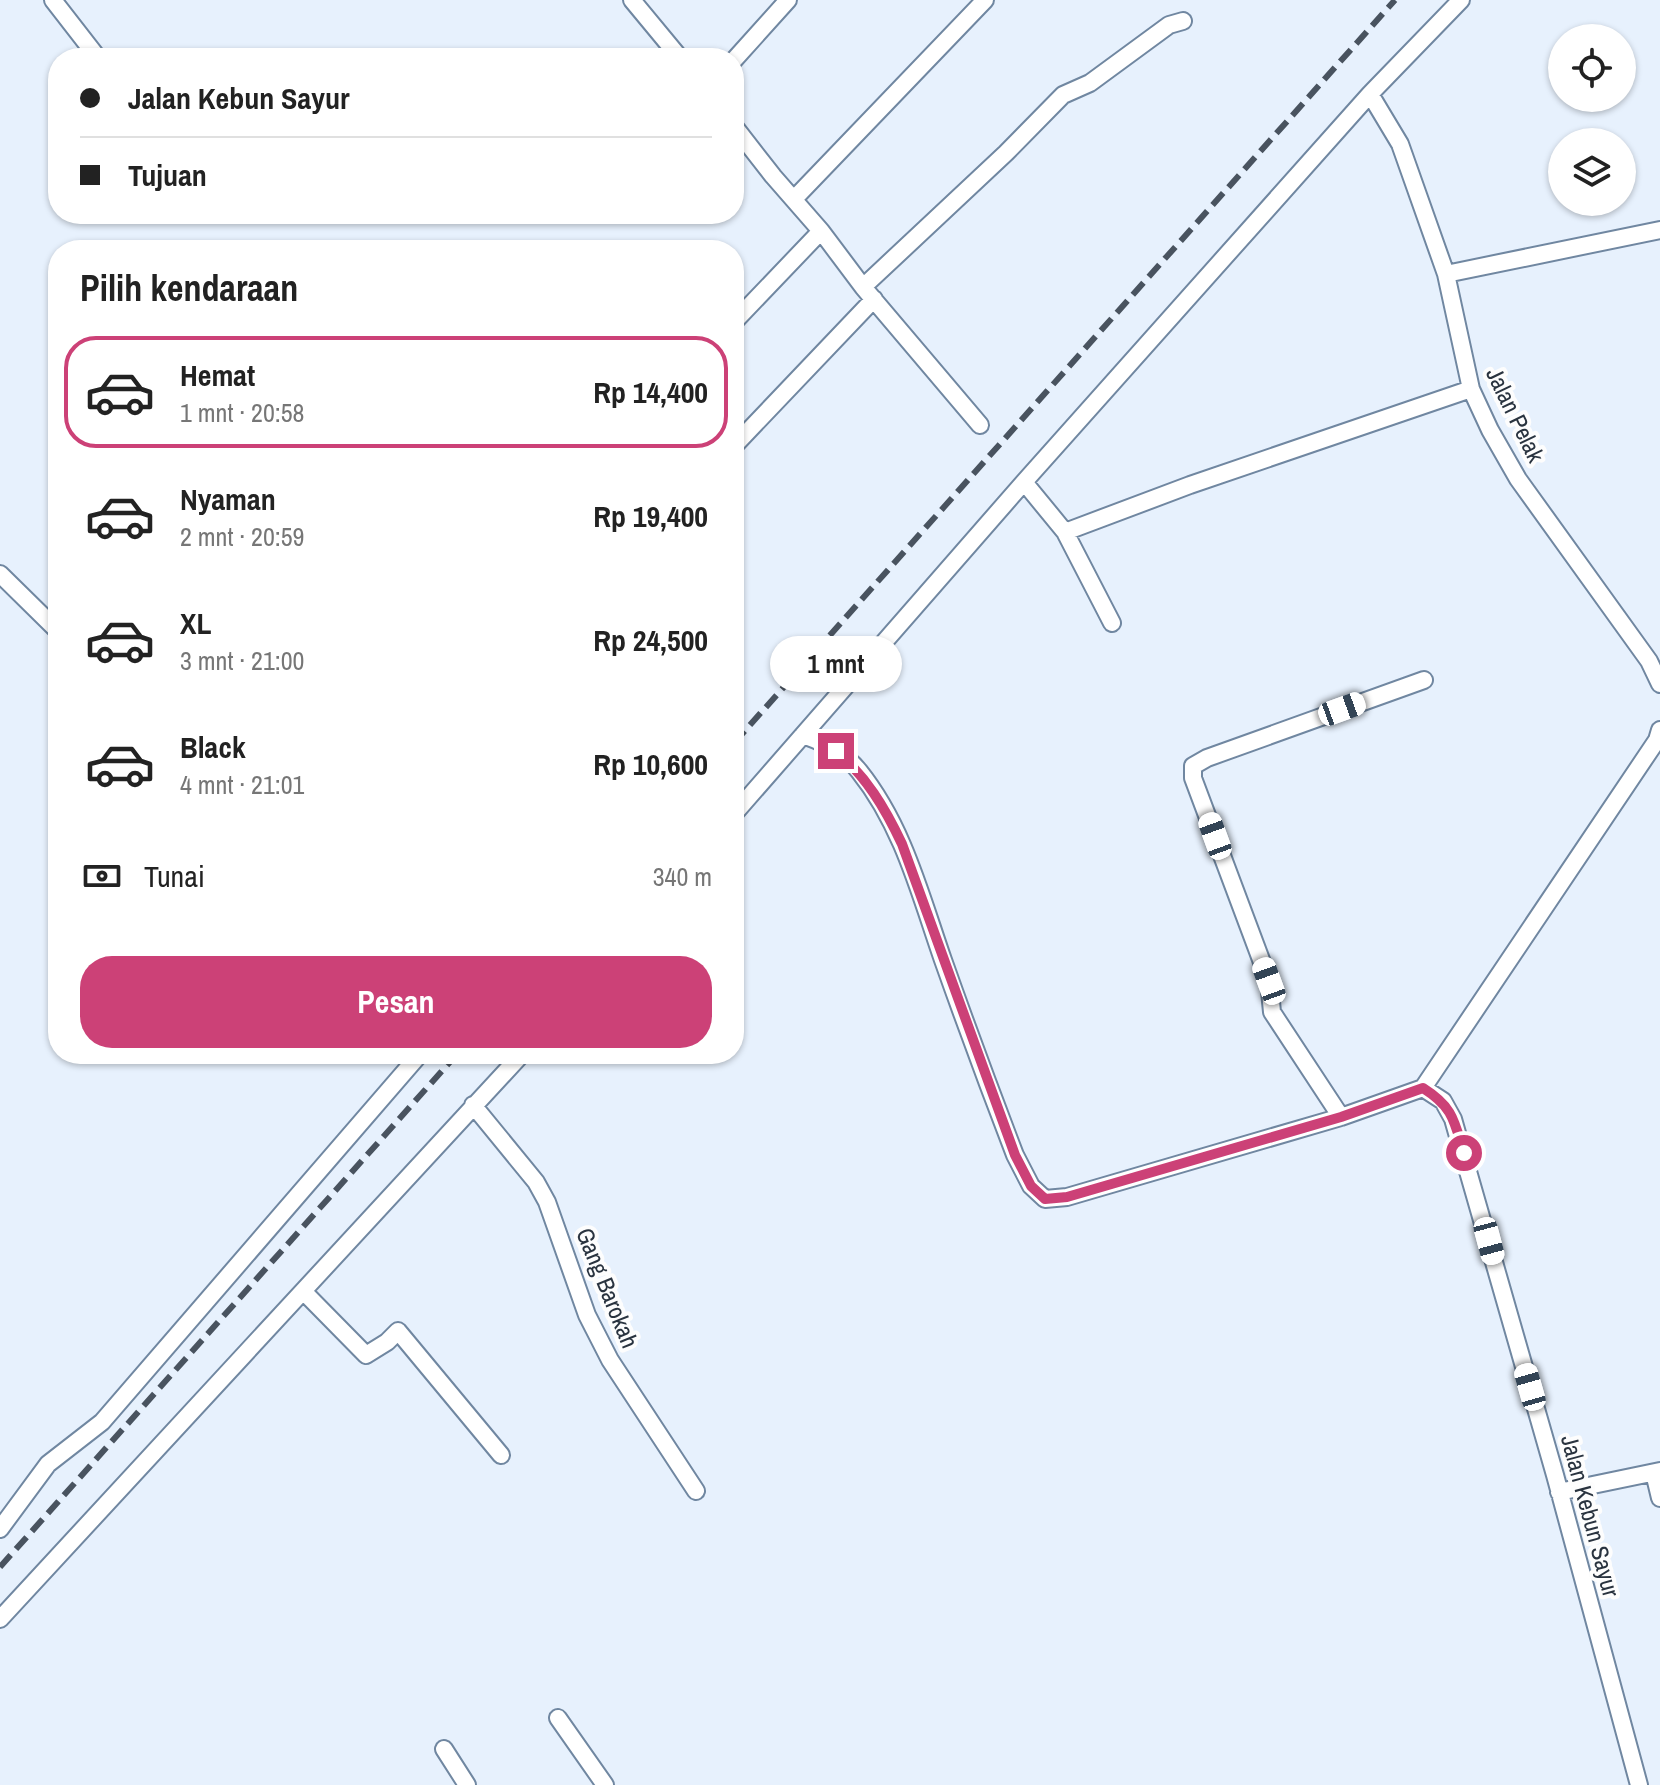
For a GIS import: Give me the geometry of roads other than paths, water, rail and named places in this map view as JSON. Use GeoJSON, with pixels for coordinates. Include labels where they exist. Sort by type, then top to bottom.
{"type":"FeatureCollection","features":[{"type":"Feature","properties":{"kind":"street"},"geometry":{"type":"LineString","coordinates":[[53,0],[90,48]]}},
{"type":"Feature","properties":{"kind":"street"},"geometry":{"type":"LineString","coordinates":[[632,0],[672,48]]}},
{"type":"Feature","properties":{"kind":"street"},"geometry":{"type":"LineString","coordinates":[[744,49],[788,0]]}},
{"type":"Feature","properties":{"kind":"street"},"geometry":{"type":"LineString","coordinates":[[794,199],[985,0]]}},
{"type":"Feature","properties":{"kind":"street"},"geometry":{"type":"LineString","coordinates":[[744,803],[1024,482],[1370,94],[1461,0]]}},
{"type":"Feature","properties":{"kind":"street"},"geometry":{"type":"LineString","coordinates":[[744,435],[868,293],[1063,95],[1090,83],[1169,25],[1183,21]]}},
{"type":"Feature","properties":{"kind":"street","name":"Jalan Pelak"},"geometry":{"type":"LineString","coordinates":[[1370,94],[1400,144],[1446,274],[1471,389],[1490,430],[1518,479],[1649,661],[1660,684]]}},
{"type":"Feature","properties":{"kind":"street"},"geometry":{"type":"LineString","coordinates":[[744,138],[868,293],[980,425]]}},
{"type":"Feature","properties":{"kind":"street"},"geometry":{"type":"LineString","coordinates":[[1446,274],[1660,230]]}},
{"type":"Feature","properties":{"kind":"street"},"geometry":{"type":"LineString","coordinates":[[744,312],[821,231]]}},
{"type":"Feature","properties":{"kind":"street"},"geometry":{"type":"LineString","coordinates":[[1065,532],[1190,485],[1471,389]]}},
{"type":"Feature","properties":{"kind":"street"},"geometry":{"type":"LineString","coordinates":[[1024,482],[1065,532],[1112,623]]}},
{"type":"Feature","properties":{"kind":"street"},"geometry":{"type":"LineString","coordinates":[[0,574],[48,621]]}},
{"type":"Feature","properties":{"kind":"street"},"geometry":{"type":"LineString","coordinates":[[1341,1117],[1272,1012],[1269,981],[1193,778],[1193,766],[1207,758],[1424,680]]}},
{"type":"Feature","properties":{"kind":"street"},"geometry":{"type":"LineString","coordinates":[[803,735],[819,740],[857,768],[886,811],[922,893],[1015,1155],[1037,1193],[1045,1199],[1067,1197],[1341,1117],[1423,1088],[1657,740],[1660,730]]}},
{"type":"Feature","properties":{"kind":"street"},"geometry":{"type":"LineString","coordinates":[[0,1529],[48,1464],[102,1422],[411,1064]]}},
{"type":"Feature","properties":{"kind":"street"},"geometry":{"type":"LineString","coordinates":[[0,1619],[512,1064]]}},
{"type":"Feature","properties":{"kind":"street","name":"Jalan Kebun Sayur"},"geometry":{"type":"LineString","coordinates":[[1423,1088],[1443,1101],[1453,1119],[1639,1785]]}},
{"type":"Feature","properties":{"kind":"street","name":"Gang Barokah"},"geometry":{"type":"LineString","coordinates":[[473,1105],[536,1182],[547,1202],[587,1315],[610,1360],[696,1491]]}},
{"type":"Feature","properties":{"kind":"street"},"geometry":{"type":"LineString","coordinates":[[304,1292],[366,1355],[398,1331],[501,1455]]}},
{"type":"Feature","properties":{"kind":"street"},"geometry":{"type":"LineString","coordinates":[[1559,1492],[1657,1472],[1660,1498]]}},
{"type":"Feature","properties":{"kind":"street"},"geometry":{"type":"LineString","coordinates":[[558,1718],[605,1785]]}},
{"type":"Feature","properties":{"kind":"street"},"geometry":{"type":"LineString","coordinates":[[444,1749],[467,1785]]}},
{"type":"Feature","properties":{"kind":"railway"},"geometry":{"type":"LineString","coordinates":[[744,732],[1395,0]]}},
{"type":"Feature","properties":{"kind":"railway"},"geometry":{"type":"LineString","coordinates":[[0,1567],[448,1064]]}}]}
